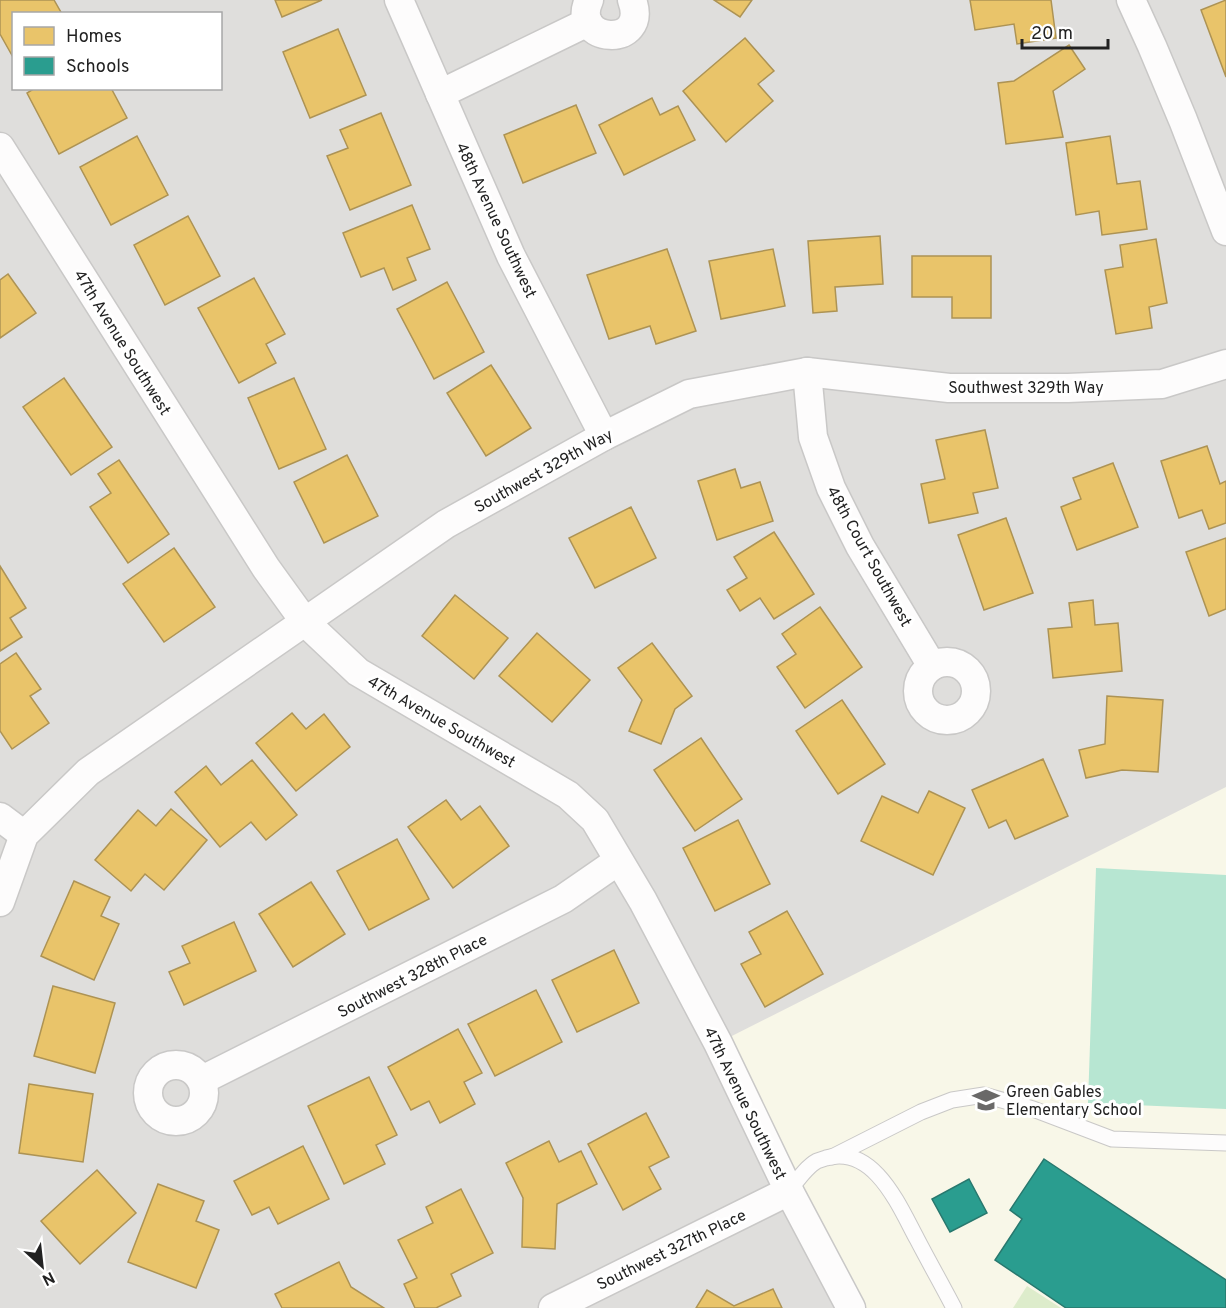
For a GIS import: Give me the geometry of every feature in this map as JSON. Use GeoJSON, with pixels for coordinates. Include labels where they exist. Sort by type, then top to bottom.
{"type":"FeatureCollection","features":[{"type":"Feature","properties":{"kind":"street","name":"48th Avenue Southwest"},"geometry":{"type":"LineString","coordinates":[[399,0],[511,256],[604,436]]}},
{"type":"Feature","properties":{"kind":"street"},"geometry":{"type":"LineString","coordinates":[[440,94],[588,11],[594,30],[602,35],[621,34],[634,20],[635,10],[632,0]]}},
{"type":"Feature","properties":{"kind":"street"},"geometry":{"type":"LineString","coordinates":[[1131,0],[1178,109],[1226,231]]}},
{"type":"Feature","properties":{"kind":"street","name":"47th Avenue Southwest"},"geometry":{"type":"LineString","coordinates":[[0,147],[8,177],[266,568],[305,622],[358,672],[568,795],[595,820],[658,929],[718,1043],[789,1191],[852,1308]]}},
{"type":"Feature","properties":{"kind":"street","name":"Southwest 329th Way"},"geometry":{"type":"LineString","coordinates":[[0,902],[24,835],[88,772],[446,524],[604,436],[689,394],[807,372],[949,388],[1068,388],[1162,384],[1226,364]]}},
{"type":"Feature","properties":{"kind":"street","name":"48th Court Southwest"},"geometry":{"type":"LineString","coordinates":[[807,372],[813,437],[831,488],[860,546],[932,666]]}},
{"type":"Feature","properties":{"kind":"street"},"geometry":{"type":"LineString","coordinates":[[0,817],[24,835]]}},
{"type":"Feature","properties":{"kind":"street","name":"Southwest 328th Place"},"geometry":{"type":"LineString","coordinates":[[202,1080],[563,899],[618,861]]}},
{"type":"Feature","properties":{"kind":"street","name":"Southwest 327th Place"},"geometry":{"type":"LineString","coordinates":[[553,1308],[789,1191]]}},
{"type":"Feature","properties":{"kind":"lane"},"geometry":{"type":"LineString","coordinates":[[832,1157],[921,1112],[952,1100],[984,1095],[1034,1109],[1112,1139],[1226,1143]]}},
{"type":"Feature","properties":{"kind":"lane"},"geometry":{"type":"LineString","coordinates":[[789,1191],[805,1171],[818,1161],[846,1155],[869,1167],[892,1194],[954,1308]]}},
{"type":"Feature","properties":{"kind":"shaded area"},"geometry":{"type":"Polygon","coordinates":[[[0,0],[1226,0],[1226,1308],[0,1308],[0,0]]]}},
{"type":"Feature","properties":{"kind":"shaded area","name":"Green Gables Elementary School"},"geometry":{"type":"Polygon","coordinates":[[[1226,787],[1226,1308],[851,1308],[718,1043],[1226,787]]]}},
{"type":"Feature","properties":{"kind":"green space"},"geometry":{"type":"Polygon","coordinates":[[[1096,868],[1226,875],[1226,1109],[1088,1103],[1096,868]]]}},
{"type":"Feature","properties":{"kind":"green space"},"geometry":{"type":"Polygon","coordinates":[[[1027,1286],[1061,1308],[1013,1308],[1027,1286]]]}},
{"type":"Feature","properties":{"kind":"building: Homes"},"geometry":{"type":"Polygon","coordinates":[[[0,0],[54,0],[61,12],[12,12],[12,55],[0,34],[0,0]]]}},
{"type":"Feature","properties":{"kind":"building: Homes"},"geometry":{"type":"Polygon","coordinates":[[[275,0],[322,0],[282,17],[275,0]]]}},
{"type":"Feature","properties":{"kind":"building: Homes"},"geometry":{"type":"Polygon","coordinates":[[[714,0],[752,0],[740,17],[714,0]]]}},
{"type":"Feature","properties":{"kind":"building: Homes"},"geometry":{"type":"Polygon","coordinates":[[[970,0],[1051,0],[1056,38],[1017,44],[1014,24],[975,30],[970,0]]]}},
{"type":"Feature","properties":{"kind":"building: Homes"},"geometry":{"type":"Polygon","coordinates":[[[1226,0],[1226,77],[1201,10],[1226,0]]]}},
{"type":"Feature","properties":{"kind":"building: Homes"},"geometry":{"type":"Polygon","coordinates":[[[338,29],[366,95],[310,118],[283,52],[338,29]]]}},
{"type":"Feature","properties":{"kind":"building: Homes"},"geometry":{"type":"Polygon","coordinates":[[[745,38],[774,71],[758,84],[773,101],[726,142],[683,91],[745,38]]]}},
{"type":"Feature","properties":{"kind":"building: Homes"},"geometry":{"type":"Polygon","coordinates":[[[1069,45],[1085,69],[1053,91],[1063,137],[1006,144],[998,83],[1014,81],[1069,45]]]}},
{"type":"Feature","properties":{"kind":"building: Homes"},"geometry":{"type":"Polygon","coordinates":[[[32,90],[112,90],[127,118],[59,154],[27,93],[32,90]]]}},
{"type":"Feature","properties":{"kind":"building: Homes"},"geometry":{"type":"Polygon","coordinates":[[[652,98],[660,115],[678,106],[695,140],[624,175],[599,125],[652,98]]]}},
{"type":"Feature","properties":{"kind":"building: Homes"},"geometry":{"type":"Polygon","coordinates":[[[576,105],[596,153],[523,183],[504,135],[576,105]]]}},
{"type":"Feature","properties":{"kind":"building: Homes"},"geometry":{"type":"Polygon","coordinates":[[[381,113],[411,185],[350,210],[327,156],[348,148],[340,130],[381,113]]]}},
{"type":"Feature","properties":{"kind":"building: Homes"},"geometry":{"type":"Polygon","coordinates":[[[137,136],[168,195],[111,225],[80,167],[137,136]]]}},
{"type":"Feature","properties":{"kind":"building: Homes"},"geometry":{"type":"Polygon","coordinates":[[[1110,136],[1117,184],[1140,181],[1147,229],[1102,235],[1099,211],[1076,215],[1066,143],[1110,136]]]}},
{"type":"Feature","properties":{"kind":"building: Homes"},"geometry":{"type":"Polygon","coordinates":[[[412,205],[430,249],[407,258],[416,280],[393,290],[384,268],[361,277],[343,233],[412,205]]]}},
{"type":"Feature","properties":{"kind":"building: Homes"},"geometry":{"type":"Polygon","coordinates":[[[188,216],[220,276],[165,305],[134,245],[188,216]]]}},
{"type":"Feature","properties":{"kind":"building: Homes"},"geometry":{"type":"Polygon","coordinates":[[[880,236],[883,284],[835,287],[837,311],[813,313],[808,241],[880,236]]]}},
{"type":"Feature","properties":{"kind":"building: Homes"},"geometry":{"type":"Polygon","coordinates":[[[1156,239],[1167,303],[1149,307],[1152,328],[1116,334],[1105,270],[1123,267],[1120,245],[1156,239]]]}},
{"type":"Feature","properties":{"kind":"building: Homes"},"geometry":{"type":"Polygon","coordinates":[[[667,249],[696,331],[656,344],[650,326],[609,339],[587,275],[667,249]]]}},
{"type":"Feature","properties":{"kind":"building: Homes"},"geometry":{"type":"Polygon","coordinates":[[[773,249],[785,306],[721,319],[709,261],[773,249]]]}},
{"type":"Feature","properties":{"kind":"building: Homes"},"geometry":{"type":"Polygon","coordinates":[[[912,256],[991,256],[991,318],[952,318],[952,297],[912,297],[912,256]]]}},
{"type":"Feature","properties":{"kind":"building: Homes"},"geometry":{"type":"Polygon","coordinates":[[[8,274],[36,313],[0,338],[0,280],[8,274]]]}},
{"type":"Feature","properties":{"kind":"building: Homes"},"geometry":{"type":"Polygon","coordinates":[[[254,278],[285,334],[266,344],[276,363],[239,383],[198,308],[254,278]]]}},
{"type":"Feature","properties":{"kind":"building: Homes"},"geometry":{"type":"Polygon","coordinates":[[[447,282],[484,352],[434,379],[397,309],[447,282]]]}},
{"type":"Feature","properties":{"kind":"building: Homes"},"geometry":{"type":"Polygon","coordinates":[[[491,365],[531,428],[486,456],[447,393],[491,365]]]}},
{"type":"Feature","properties":{"kind":"building: Homes"},"geometry":{"type":"Polygon","coordinates":[[[64,378],[112,447],[71,475],[23,407],[64,378]]]}},
{"type":"Feature","properties":{"kind":"building: Homes"},"geometry":{"type":"Polygon","coordinates":[[[294,378],[326,449],[279,469],[248,398],[294,378]]]}},
{"type":"Feature","properties":{"kind":"building: Homes"},"geometry":{"type":"Polygon","coordinates":[[[985,430],[998,488],[973,493],[978,513],[929,523],[921,484],[945,479],[936,440],[985,430]]]}},
{"type":"Feature","properties":{"kind":"building: Homes"},"geometry":{"type":"Polygon","coordinates":[[[1207,446],[1220,484],[1226,481],[1226,523],[1209,529],[1202,510],[1179,518],[1161,461],[1207,446]]]}},
{"type":"Feature","properties":{"kind":"building: Homes"},"geometry":{"type":"Polygon","coordinates":[[[347,455],[378,516],[324,543],[294,482],[347,455]]]}},
{"type":"Feature","properties":{"kind":"building: Homes"},"geometry":{"type":"Polygon","coordinates":[[[119,460],[169,534],[128,563],[90,507],[111,493],[98,474],[119,460]]]}},
{"type":"Feature","properties":{"kind":"building: Homes"},"geometry":{"type":"Polygon","coordinates":[[[1113,463],[1138,527],[1077,550],[1061,507],[1081,499],[1073,478],[1113,463]]]}},
{"type":"Feature","properties":{"kind":"building: Homes"},"geometry":{"type":"Polygon","coordinates":[[[735,469],[741,488],[760,482],[773,521],[717,540],[698,481],[735,469]]]}},
{"type":"Feature","properties":{"kind":"building: Homes"},"geometry":{"type":"Polygon","coordinates":[[[631,507],[656,558],[595,588],[569,538],[631,507]]]}},
{"type":"Feature","properties":{"kind":"building: Homes"},"geometry":{"type":"Polygon","coordinates":[[[1006,518],[1033,593],[984,610],[958,535],[1006,518]]]}},
{"type":"Feature","properties":{"kind":"building: Homes"},"geometry":{"type":"Polygon","coordinates":[[[774,532],[814,594],[774,619],[760,598],[740,611],[727,590],[747,578],[734,557],[774,532]]]}},
{"type":"Feature","properties":{"kind":"building: Homes"},"geometry":{"type":"Polygon","coordinates":[[[1226,538],[1226,609],[1209,616],[1186,552],[1226,538]]]}},
{"type":"Feature","properties":{"kind":"building: Homes"},"geometry":{"type":"Polygon","coordinates":[[[174,548],[215,607],[164,642],[123,584],[174,548]]]}},
{"type":"Feature","properties":{"kind":"building: Homes"},"geometry":{"type":"Polygon","coordinates":[[[0,566],[26,608],[10,618],[22,637],[0,651],[0,566]]]}},
{"type":"Feature","properties":{"kind":"building: Homes"},"geometry":{"type":"Polygon","coordinates":[[[455,595],[508,638],[474,679],[422,636],[455,595]]]}},
{"type":"Feature","properties":{"kind":"building: Homes"},"geometry":{"type":"Polygon","coordinates":[[[1093,600],[1095,625],[1118,623],[1122,671],[1053,678],[1048,629],[1072,627],[1069,603],[1093,600]]]}},
{"type":"Feature","properties":{"kind":"building: Homes"},"geometry":{"type":"Polygon","coordinates":[[[820,607],[862,667],[805,708],[777,667],[796,654],[782,634],[820,607]]]}},
{"type":"Feature","properties":{"kind":"building: Homes"},"geometry":{"type":"Polygon","coordinates":[[[537,633],[590,680],[552,722],[499,676],[537,633]]]}},
{"type":"Feature","properties":{"kind":"building: Homes"},"geometry":{"type":"Polygon","coordinates":[[[652,643],[692,696],[675,709],[661,744],[629,731],[642,700],[618,668],[652,643]]]}},
{"type":"Feature","properties":{"kind":"building: Homes"},"geometry":{"type":"Polygon","coordinates":[[[16,653],[41,689],[30,696],[49,723],[12,749],[0,731],[0,664],[16,653]]]}},
{"type":"Feature","properties":{"kind":"building: Homes"},"geometry":{"type":"Polygon","coordinates":[[[1107,696],[1163,700],[1158,772],[1122,770],[1086,778],[1079,750],[1105,744],[1107,696]]]}},
{"type":"Feature","properties":{"kind":"building: Homes"},"geometry":{"type":"Polygon","coordinates":[[[842,700],[885,764],[838,794],[796,731],[842,700]]]}},
{"type":"Feature","properties":{"kind":"building: Homes"},"geometry":{"type":"Polygon","coordinates":[[[292,713],[306,729],[324,714],[350,747],[296,791],[256,743],[292,713]]]}},
{"type":"Feature","properties":{"kind":"building: Homes"},"geometry":{"type":"Polygon","coordinates":[[[701,738],[742,799],[695,831],[654,770],[701,738]]]}},
{"type":"Feature","properties":{"kind":"building: Homes"},"geometry":{"type":"Polygon","coordinates":[[[1043,759],[1068,816],[1015,839],[1006,820],[989,828],[972,790],[1043,759]]]}},
{"type":"Feature","properties":{"kind":"building: Homes"},"geometry":{"type":"Polygon","coordinates":[[[252,760],[297,815],[266,840],[251,822],[220,847],[175,792],[206,766],[221,785],[252,760]]]}},
{"type":"Feature","properties":{"kind":"building: Homes"},"geometry":{"type":"Polygon","coordinates":[[[929,791],[965,808],[933,875],[861,841],[882,796],[918,813],[929,791]]]}},
{"type":"Feature","properties":{"kind":"building: Homes"},"geometry":{"type":"Polygon","coordinates":[[[446,800],[461,820],[480,806],[509,846],[453,888],[408,827],[446,800]]]}},
{"type":"Feature","properties":{"kind":"building: Homes"},"geometry":{"type":"Polygon","coordinates":[[[171,809],[207,840],[164,890],[145,874],[131,891],[95,860],[138,810],[156,826],[171,809]]]}},
{"type":"Feature","properties":{"kind":"building: Homes"},"geometry":{"type":"Polygon","coordinates":[[[738,820],[770,884],[715,911],[683,848],[738,820]]]}},
{"type":"Feature","properties":{"kind":"building: Homes"},"geometry":{"type":"Polygon","coordinates":[[[397,839],[429,899],[369,930],[337,871],[397,839]]]}},
{"type":"Feature","properties":{"kind":"building: Homes"},"geometry":{"type":"Polygon","coordinates":[[[74,881],[110,897],[101,916],[119,924],[94,980],[41,956],[74,881]]]}},
{"type":"Feature","properties":{"kind":"building: Homes"},"geometry":{"type":"Polygon","coordinates":[[[311,882],[345,934],[293,967],[259,914],[311,882]]]}},
{"type":"Feature","properties":{"kind":"building: Homes"},"geometry":{"type":"Polygon","coordinates":[[[787,911],[823,974],[765,1007],[741,964],[761,954],[749,932],[787,911]]]}},
{"type":"Feature","properties":{"kind":"building: Homes"},"geometry":{"type":"Polygon","coordinates":[[[234,922],[256,971],[184,1005],[169,972],[190,963],[182,946],[234,922]]]}},
{"type":"Feature","properties":{"kind":"building: Homes"},"geometry":{"type":"Polygon","coordinates":[[[614,950],[639,1003],[577,1032],[552,980],[614,950]]]}},
{"type":"Feature","properties":{"kind":"building: Homes"},"geometry":{"type":"Polygon","coordinates":[[[53,986],[115,1003],[95,1073],[34,1056],[53,986]]]}},
{"type":"Feature","properties":{"kind":"building: Homes"},"geometry":{"type":"Polygon","coordinates":[[[536,990],[562,1042],[495,1076],[468,1024],[536,990]]]}},
{"type":"Feature","properties":{"kind":"building: Homes"},"geometry":{"type":"Polygon","coordinates":[[[458,1029],[482,1073],[464,1082],[475,1104],[440,1123],[429,1101],[411,1110],[388,1067],[458,1029]]]}},
{"type":"Feature","properties":{"kind":"building: Homes"},"geometry":{"type":"Polygon","coordinates":[[[369,1077],[397,1135],[376,1145],[385,1164],[344,1184],[308,1106],[369,1077]]]}},
{"type":"Feature","properties":{"kind":"building: Homes"},"geometry":{"type":"Polygon","coordinates":[[[29,1084],[93,1094],[83,1162],[19,1153],[29,1084]]]}},
{"type":"Feature","properties":{"kind":"building: Homes"},"geometry":{"type":"Polygon","coordinates":[[[646,1113],[669,1157],[649,1167],[661,1189],[623,1210],[588,1144],[646,1113]]]}},
{"type":"Feature","properties":{"kind":"building: Homes"},"geometry":{"type":"Polygon","coordinates":[[[549,1141],[559,1162],[581,1151],[597,1184],[557,1204],[555,1249],[522,1247],[523,1198],[506,1163],[549,1141]]]}},
{"type":"Feature","properties":{"kind":"building: Homes"},"geometry":{"type":"Polygon","coordinates":[[[303,1146],[329,1199],[278,1224],[269,1207],[252,1215],[234,1181],[303,1146]]]}},
{"type":"Feature","properties":{"kind":"building: Homes"},"geometry":{"type":"Polygon","coordinates":[[[97,1170],[136,1213],[80,1264],[41,1221],[97,1170]]]}},
{"type":"Feature","properties":{"kind":"building: Homes"},"geometry":{"type":"Polygon","coordinates":[[[158,1184],[204,1201],[196,1221],[219,1230],[196,1288],[128,1262],[158,1184]]]}},
{"type":"Feature","properties":{"kind":"building: Homes"},"geometry":{"type":"Polygon","coordinates":[[[461,1189],[493,1253],[451,1274],[461,1296],[436,1308],[415,1308],[404,1284],[417,1278],[398,1240],[433,1223],[426,1207],[461,1189]]]}},
{"type":"Feature","properties":{"kind":"building: Homes"},"geometry":{"type":"Polygon","coordinates":[[[339,1262],[351,1287],[384,1308],[282,1308],[275,1294],[339,1262]]]}},
{"type":"Feature","properties":{"kind":"building: Homes"},"geometry":{"type":"Polygon","coordinates":[[[773,1289],[782,1308],[696,1308],[707,1290],[734,1306],[773,1289]]]}},
{"type":"Feature","properties":{"kind":"building: Schools"},"geometry":{"type":"Polygon","coordinates":[[[1044,1159],[1226,1280],[1226,1308],[1066,1308],[995,1260],[1022,1219],[1010,1210],[1044,1159]]]}},
{"type":"Feature","properties":{"kind":"building: Schools"},"geometry":{"type":"Polygon","coordinates":[[[969,1179],[987,1213],[950,1232],[932,1199],[969,1179]]]}},
{"type":"Feature","properties":{"kind":"place","name":"Green Gables Elementary School"},"geometry":{"type":"Point","coordinates":[986,1100]}}]}
